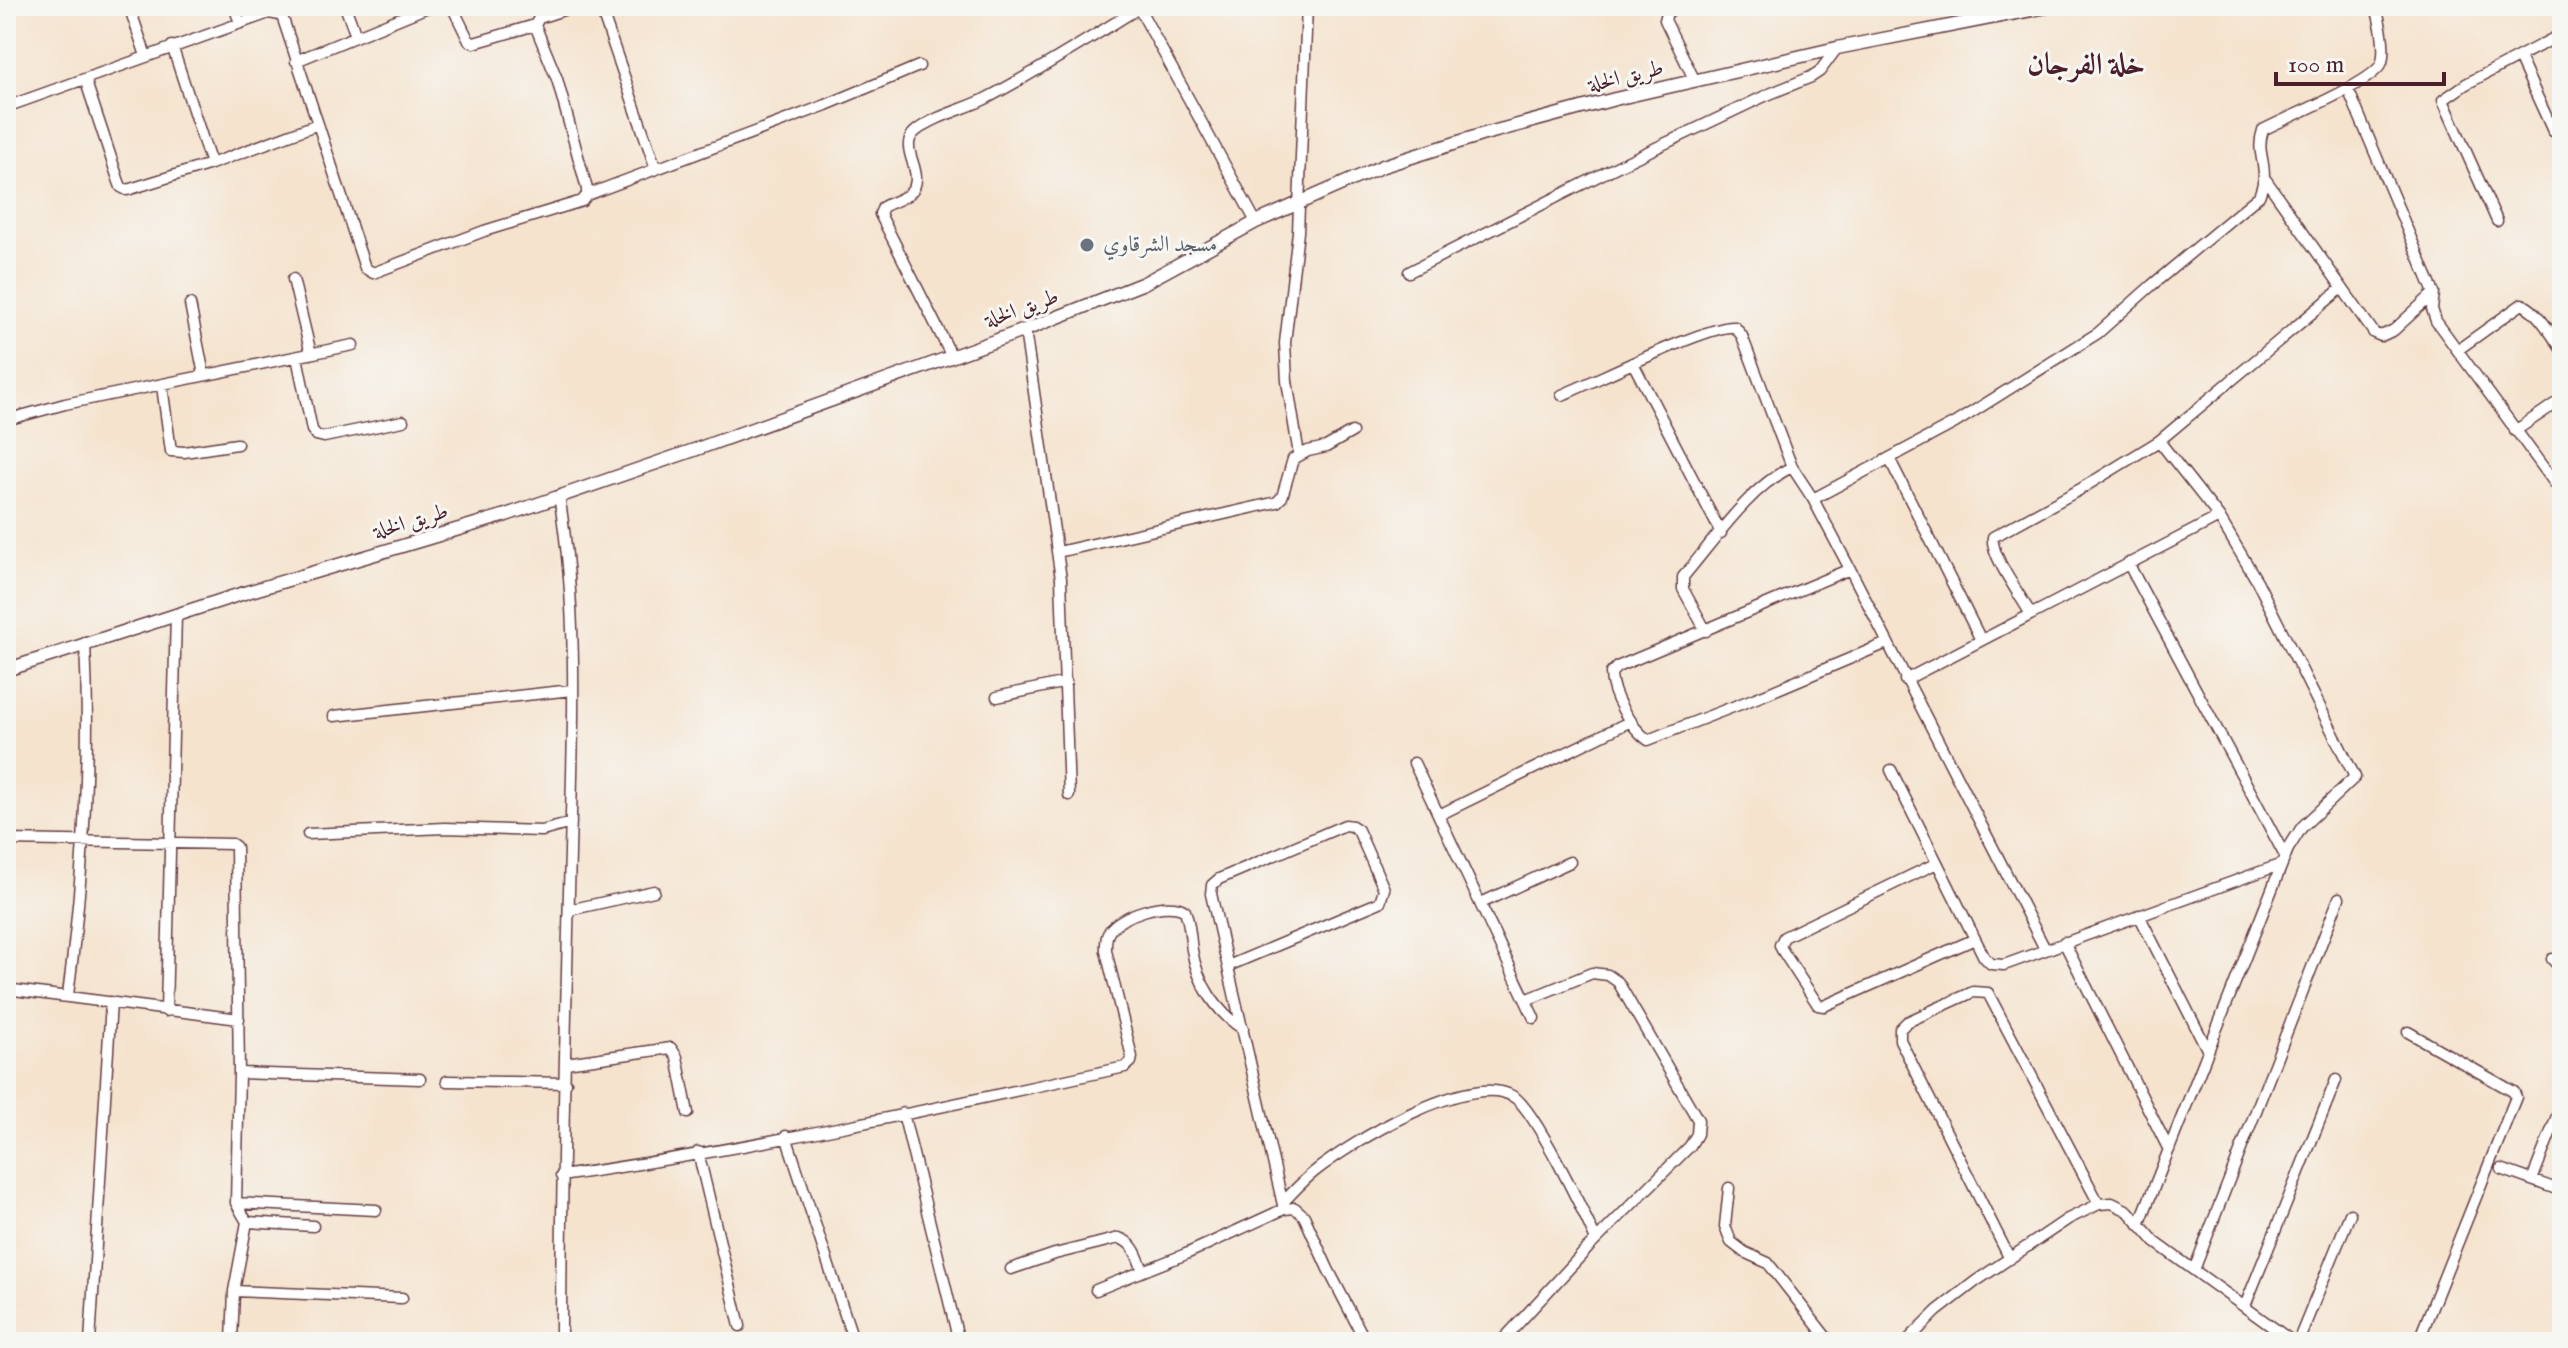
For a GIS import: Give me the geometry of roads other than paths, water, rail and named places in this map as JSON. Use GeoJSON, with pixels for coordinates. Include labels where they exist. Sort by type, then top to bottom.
{"type":"FeatureCollection","features":[{"type":"Feature","properties":{"kind":"street"},"geometry":{"type":"LineString","coordinates":[[129,6],[146,56]]}},
{"type":"Feature","properties":{"kind":"street"},"geometry":{"type":"LineString","coordinates":[[234,6],[240,23]]}},
{"type":"Feature","properties":{"kind":"street"},"geometry":{"type":"LineString","coordinates":[[345,6],[356,36]]}},
{"type":"Feature","properties":{"kind":"street"},"geometry":{"type":"LineString","coordinates":[[296,61],[430,6]]}},
{"type":"Feature","properties":{"kind":"street"},"geometry":{"type":"LineString","coordinates":[[452,6],[469,41],[474,43],[535,25],[539,18],[575,6]]}},
{"type":"Feature","properties":{"kind":"street"},"geometry":{"type":"LineString","coordinates":[[600,6],[656,169]]}},
{"type":"Feature","properties":{"kind":"street"},"geometry":{"type":"LineString","coordinates":[[1299,455],[1287,381],[1285,343],[1294,270],[1307,6]]}},
{"type":"Feature","properties":{"kind":"street"},"geometry":{"type":"LineString","coordinates":[[1678,6],[1667,13],[1665,20],[1695,81]]}},
{"type":"Feature","properties":{"kind":"street","name":"طريق الخلة"},"geometry":{"type":"LineString","coordinates":[[6,670],[559,496],[1025,330],[1144,283],[1298,201],[1383,166],[1481,135],[1695,81],[1837,48],[2052,6]]}},
{"type":"Feature","properties":{"kind":"street"},"geometry":{"type":"LineString","coordinates":[[2376,6],[2382,36],[2382,62],[2374,73],[2263,130],[2258,145],[2266,180],[2374,333],[2381,336],[2394,330],[2434,293]]}},
{"type":"Feature","properties":{"kind":"street"},"geometry":{"type":"LineString","coordinates":[[951,355],[880,214],[883,207],[910,194],[915,187],[916,176],[908,145],[911,136],[926,125],[983,100],[1140,7],[1256,222]]}},
{"type":"Feature","properties":{"kind":"street"},"geometry":{"type":"LineString","coordinates":[[6,107],[269,13],[280,15],[365,268],[373,273],[496,227],[582,201],[587,195],[826,105],[919,66]]}},
{"type":"Feature","properties":{"kind":"street"},"geometry":{"type":"LineString","coordinates":[[535,25],[557,79],[587,195]]}},
{"type":"Feature","properties":{"kind":"street"},"geometry":{"type":"LineString","coordinates":[[2497,221],[2443,100],[2466,84],[2562,34]]}},
{"type":"Feature","properties":{"kind":"street"},"geometry":{"type":"LineString","coordinates":[[172,46],[211,164]]}},
{"type":"Feature","properties":{"kind":"street"},"geometry":{"type":"LineString","coordinates":[[1409,272],[1622,164],[1811,77],[1820,71],[1837,48]]}},
{"type":"Feature","properties":{"kind":"street"},"geometry":{"type":"LineString","coordinates":[[2519,57],[2553,131],[2562,136]]}},
{"type":"Feature","properties":{"kind":"street"},"geometry":{"type":"LineString","coordinates":[[85,79],[123,189],[137,188],[211,164],[318,124]]}},
{"type":"Feature","properties":{"kind":"street"},"geometry":{"type":"LineString","coordinates":[[2348,89],[2434,293],[2432,309],[2436,321],[2561,489]]}},
{"type":"Feature","properties":{"kind":"street"},"geometry":{"type":"LineString","coordinates":[[1813,499],[1955,423],[2098,333],[2259,196],[2266,180]]}},
{"type":"Feature","properties":{"kind":"street"},"geometry":{"type":"LineString","coordinates":[[293,279],[311,354]]}},
{"type":"Feature","properties":{"kind":"street"},"geometry":{"type":"LineString","coordinates":[[2030,613],[1997,555],[1992,544],[1993,537],[2159,441],[2342,288]]}},
{"type":"Feature","properties":{"kind":"street"},"geometry":{"type":"LineString","coordinates":[[190,304],[204,375]]}},
{"type":"Feature","properties":{"kind":"street"},"geometry":{"type":"LineString","coordinates":[[2459,349],[2522,304],[2544,324],[2562,350]]}},
{"type":"Feature","properties":{"kind":"street"},"geometry":{"type":"LineString","coordinates":[[1562,395],[1689,340],[1735,327],[1742,336],[1792,467],[1813,499],[1850,569],[2045,949]]}},
{"type":"Feature","properties":{"kind":"street"},"geometry":{"type":"LineString","coordinates":[[1025,330],[1058,552],[1069,795]]}},
{"type":"Feature","properties":{"kind":"street"},"geometry":{"type":"LineString","coordinates":[[6,420],[65,404],[353,345]]}},
{"type":"Feature","properties":{"kind":"street"},"geometry":{"type":"LineString","coordinates":[[297,357],[312,430],[316,435],[332,435],[403,421]]}},
{"type":"Feature","properties":{"kind":"street"},"geometry":{"type":"LineString","coordinates":[[1634,365],[1721,533]]}},
{"type":"Feature","properties":{"kind":"street"},"geometry":{"type":"LineString","coordinates":[[162,386],[171,451],[237,444]]}},
{"type":"Feature","properties":{"kind":"street"},"geometry":{"type":"LineString","coordinates":[[2515,431],[2562,399]]}},
{"type":"Feature","properties":{"kind":"street"},"geometry":{"type":"LineString","coordinates":[[1058,552],[1277,502],[1282,497],[1290,464],[1299,455],[1326,447],[1352,432]]}},
{"type":"Feature","properties":{"kind":"street"},"geometry":{"type":"LineString","coordinates":[[2139,1225],[2284,860],[2302,827],[2355,777],[2257,581],[2219,517],[2159,441]]}},
{"type":"Feature","properties":{"kind":"street"},"geometry":{"type":"LineString","coordinates":[[1889,458],[1981,640]]}},
{"type":"Feature","properties":{"kind":"street"},"geometry":{"type":"LineString","coordinates":[[1706,631],[1683,589],[1683,577],[1752,497],[1773,478],[1792,467]]}},
{"type":"Feature","properties":{"kind":"street"},"geometry":{"type":"LineString","coordinates":[[559,496],[568,551],[572,690],[566,1083],[561,1176],[561,1342]]}},
{"type":"Feature","properties":{"kind":"street"},"geometry":{"type":"LineString","coordinates":[[1905,680],[2219,517]]}},
{"type":"Feature","properties":{"kind":"street"},"geometry":{"type":"LineString","coordinates":[[2128,563],[2284,860]]}},
{"type":"Feature","properties":{"kind":"street"},"geometry":{"type":"LineString","coordinates":[[1850,569],[1613,669],[1612,687],[1631,721],[1650,740],[1887,643]]}},
{"type":"Feature","properties":{"kind":"street"},"geometry":{"type":"LineString","coordinates":[[166,1011],[176,614]]}},
{"type":"Feature","properties":{"kind":"street"},"geometry":{"type":"LineString","coordinates":[[68,995],[83,840],[87,744],[85,643]]}},
{"type":"Feature","properties":{"kind":"street"},"geometry":{"type":"LineString","coordinates":[[997,697],[1066,682]]}},
{"type":"Feature","properties":{"kind":"street"},"geometry":{"type":"LineString","coordinates":[[334,716],[572,690]]}},
{"type":"Feature","properties":{"kind":"street"},"geometry":{"type":"LineString","coordinates":[[1439,815],[1631,721]]}},
{"type":"Feature","properties":{"kind":"street"},"geometry":{"type":"LineString","coordinates":[[1414,763],[1534,1018]]}},
{"type":"Feature","properties":{"kind":"street"},"geometry":{"type":"LineString","coordinates":[[1891,770],[1975,939],[1988,962],[1997,965],[2004,965],[2284,860]]}},
{"type":"Feature","properties":{"kind":"street"},"geometry":{"type":"LineString","coordinates":[[308,834],[445,828],[542,831],[571,823]]}},
{"type":"Feature","properties":{"kind":"street"},"geometry":{"type":"LineString","coordinates":[[1228,966],[1380,902],[1384,889],[1358,830],[1345,825],[1219,879],[1212,885],[1211,894],[1284,1205]]}},
{"type":"Feature","properties":{"kind":"street"},"geometry":{"type":"LineString","coordinates":[[6,840],[232,844],[236,847],[239,1019],[236,1203],[247,1222],[234,1291],[232,1342]]}},
{"type":"Feature","properties":{"kind":"street"},"geometry":{"type":"LineString","coordinates":[[1481,903],[1570,862]]}},
{"type":"Feature","properties":{"kind":"street"},"geometry":{"type":"LineString","coordinates":[[1937,863],[1784,937],[1780,945],[1782,950],[1818,1005],[1824,1006],[1975,939]]}},
{"type":"Feature","properties":{"kind":"street"},"geometry":{"type":"LineString","coordinates":[[569,910],[654,891]]}},
{"type":"Feature","properties":{"kind":"street"},"geometry":{"type":"LineString","coordinates":[[2194,1270],[2339,898]]}},
{"type":"Feature","properties":{"kind":"street"},"geometry":{"type":"LineString","coordinates":[[561,1176],[786,1136],[1128,1065],[1132,1057],[1106,951],[1106,939],[1114,926],[1149,909],[1174,905],[1185,911],[1193,955],[1205,986],[1218,1009],[1243,1029]]}},
{"type":"Feature","properties":{"kind":"street"},"geometry":{"type":"LineString","coordinates":[[2139,915],[2207,1049]]}},
{"type":"Feature","properties":{"kind":"street"},"geometry":{"type":"LineString","coordinates":[[2064,942],[2169,1150]]}},
{"type":"Feature","properties":{"kind":"street"},"geometry":{"type":"LineString","coordinates":[[2552,959],[2562,970]]}},
{"type":"Feature","properties":{"kind":"street"},"geometry":{"type":"LineString","coordinates":[[1501,1342],[1596,1240],[1690,1146],[1697,1134],[1698,1120],[1618,982],[1608,975],[1592,973],[1526,1000]]}},
{"type":"Feature","properties":{"kind":"street"},"geometry":{"type":"LineString","coordinates":[[6,989],[239,1019]]}},
{"type":"Feature","properties":{"kind":"street"},"geometry":{"type":"LineString","coordinates":[[2010,1259],[1900,1040],[1900,1029],[1907,1022],[1973,992],[1988,993],[2099,1204]]}},
{"type":"Feature","properties":{"kind":"street"},"geometry":{"type":"LineString","coordinates":[[90,1342],[111,1002]]}},
{"type":"Feature","properties":{"kind":"street"},"geometry":{"type":"LineString","coordinates":[[2408,1032],[2514,1092],[2516,1097],[2418,1342]]}},
{"type":"Feature","properties":{"kind":"street"},"geometry":{"type":"LineString","coordinates":[[566,1063],[671,1048],[677,1057],[688,1113]]}},
{"type":"Feature","properties":{"kind":"street"},"geometry":{"type":"LineString","coordinates":[[239,1073],[420,1079]]}},
{"type":"Feature","properties":{"kind":"street"},"geometry":{"type":"LineString","coordinates":[[2245,1306],[2336,1080]]}},
{"type":"Feature","properties":{"kind":"street"},"geometry":{"type":"LineString","coordinates":[[447,1081],[566,1083]]}},
{"type":"Feature","properties":{"kind":"street"},"geometry":{"type":"LineString","coordinates":[[1096,1290],[1284,1205],[1313,1173],[1378,1131],[1443,1099],[1464,1094],[1500,1092],[1519,1101],[1578,1198],[1596,1240]]}},
{"type":"Feature","properties":{"kind":"street"},"geometry":{"type":"LineString","coordinates":[[2532,1180],[2562,1103]]}},
{"type":"Feature","properties":{"kind":"street"},"geometry":{"type":"LineString","coordinates":[[903,1113],[959,1342]]}},
{"type":"Feature","properties":{"kind":"street"},"geometry":{"type":"LineString","coordinates":[[786,1136],[854,1342]]}},
{"type":"Feature","properties":{"kind":"street"},"geometry":{"type":"LineString","coordinates":[[698,1152],[740,1326]]}},
{"type":"Feature","properties":{"kind":"street"},"geometry":{"type":"LineString","coordinates":[[2501,1169],[2562,1191]]}},
{"type":"Feature","properties":{"kind":"street"},"geometry":{"type":"LineString","coordinates":[[1729,1188],[1725,1226],[1731,1242],[1768,1263],[1830,1342]]}},
{"type":"Feature","properties":{"kind":"street"},"geometry":{"type":"LineString","coordinates":[[236,1203],[376,1210]]}},
{"type":"Feature","properties":{"kind":"street"},"geometry":{"type":"LineString","coordinates":[[1906,1342],[1937,1311],[2068,1219],[2099,1204],[2121,1205],[2155,1242],[2296,1342],[2350,1214]]}},
{"type":"Feature","properties":{"kind":"street"},"geometry":{"type":"LineString","coordinates":[[1284,1205],[1295,1208],[1304,1216],[1364,1341]]}},
{"type":"Feature","properties":{"kind":"street"},"geometry":{"type":"LineString","coordinates":[[247,1222],[313,1226]]}},
{"type":"Feature","properties":{"kind":"street"},"geometry":{"type":"LineString","coordinates":[[1011,1269],[1055,1254],[1123,1238],[1133,1247],[1143,1271]]}},
{"type":"Feature","properties":{"kind":"street"},"geometry":{"type":"LineString","coordinates":[[234,1291],[402,1298]]}},
{"type":"Feature","properties":{"kind":"place","name":"مسجد الشرقاوي"},"geometry":{"type":"Point","coordinates":[1087,245]}},
{"type":"Feature","properties":{"kind":"district","name":"خلة الفرجان"},"geometry":{"type":"Point","coordinates":[2086,66]}}]}
